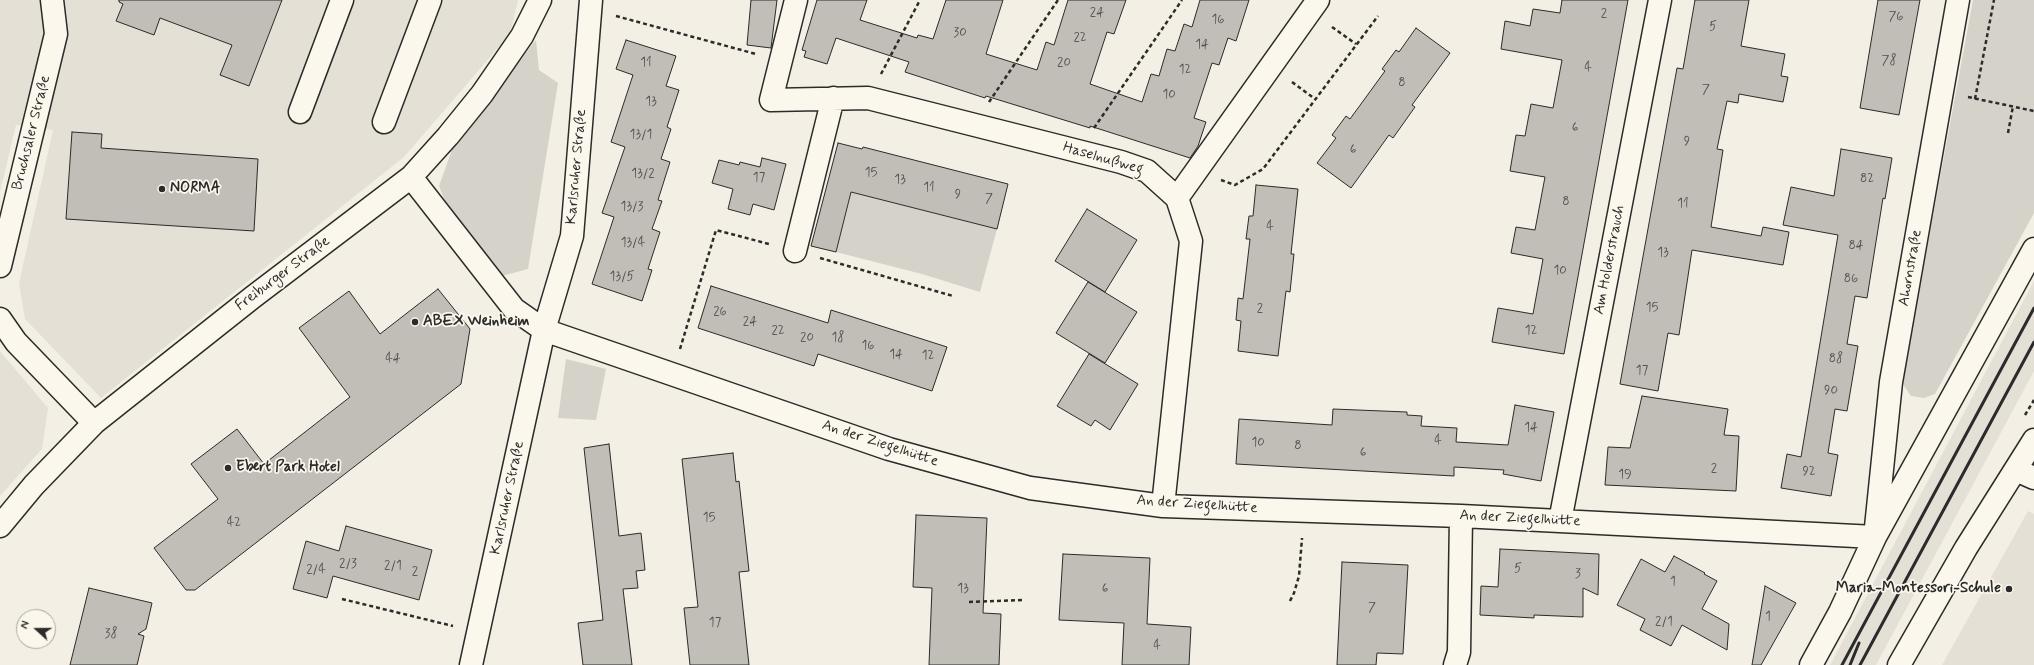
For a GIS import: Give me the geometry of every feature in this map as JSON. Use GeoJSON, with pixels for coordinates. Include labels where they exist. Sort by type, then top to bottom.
{"type":"FeatureCollection","features":[{"type":"Feature","properties":{"kind":"street","name":"Bruchsaler Straße"},"geometry":{"type":"LineString","coordinates":[[0,266],[56,34],[52,0]]}},
{"type":"Feature","properties":{"kind":"street"},"geometry":{"type":"LineString","coordinates":[[300,112],[342,0]]}},
{"type":"Feature","properties":{"kind":"street"},"geometry":{"type":"LineString","coordinates":[[384,122],[430,0]]}},
{"type":"Feature","properties":{"kind":"street","name":"Freiburger Straße"},"geometry":{"type":"LineString","coordinates":[[0,526],[34,485],[94,423],[253,297],[410,177],[448,136],[482,94],[522,36],[540,0]]}},
{"type":"Feature","properties":{"kind":"street"},"geometry":{"type":"LineString","coordinates":[[780,60],[796,0]]}},
{"type":"Feature","properties":{"kind":"street"},"geometry":{"type":"LineString","coordinates":[[1177,198],[1318,0]]}},
{"type":"Feature","properties":{"kind":"street","name":"Am Holderstrauch"},"geometry":{"type":"LineString","coordinates":[[1560,521],[1660,0]]}},
{"type":"Feature","properties":{"kind":"street","name":"Ahornstraße"},"geometry":{"type":"LineString","coordinates":[[1875,537],[1891,382],[1958,0]]}},
{"type":"Feature","properties":{"kind":"street","name":"Karlsruher Straße"},"geometry":{"type":"LineString","coordinates":[[471,665],[544,330],[572,236],[591,5]]}},
{"type":"Feature","properties":{"kind":"street","name":"Haselnußweg"},"geometry":{"type":"LineString","coordinates":[[780,60],[770,100],[868,98],[1121,162],[1147,171],[1177,198],[1191,241],[1163,506]]}},
{"type":"Feature","properties":{"kind":"street"},"geometry":{"type":"LineString","coordinates":[[795,251],[833,98]]}},
{"type":"Feature","properties":{"kind":"street"},"geometry":{"type":"LineString","coordinates":[[410,177],[514,309],[544,330]]}},
{"type":"Feature","properties":{"kind":"street"},"geometry":{"type":"LineString","coordinates":[[1811,665],[1840,612],[1875,537],[2034,250]]}},
{"type":"Feature","properties":{"kind":"street"},"geometry":{"type":"LineString","coordinates":[[0,319],[16,342],[94,423]]}},
{"type":"Feature","properties":{"kind":"street","name":"An der Ziegelhütte"},"geometry":{"type":"LineString","coordinates":[[544,330],[889,449],[1023,486],[1163,506],[1461,516],[1875,537]]}},
{"type":"Feature","properties":{"kind":"street"},"geometry":{"type":"LineString","coordinates":[[1899,665],[1966,548],[2025,474],[2034,440]]}},
{"type":"Feature","properties":{"kind":"street"},"geometry":{"type":"LineString","coordinates":[[1455,665],[1459,652],[1461,516]]}},
{"type":"Feature","properties":{"kind":"path"},"geometry":{"type":"LineString","coordinates":[[868,98],[920,0]]}},
{"type":"Feature","properties":{"kind":"path"},"geometry":{"type":"LineString","coordinates":[[974,125],[1058,0]]}},
{"type":"Feature","properties":{"kind":"path"},"geometry":{"type":"LineString","coordinates":[[1078,151],[1182,0]]}},
{"type":"Feature","properties":{"kind":"path"},"geometry":{"type":"LineString","coordinates":[[1975,99],[1994,0]]}},
{"type":"Feature","properties":{"kind":"path"},"geometry":{"type":"LineString","coordinates":[[591,5],[780,60]]}},
{"type":"Feature","properties":{"kind":"path"},"geometry":{"type":"LineString","coordinates":[[1195,172],[1235,185],[1263,169],[1378,16]]}},
{"type":"Feature","properties":{"kind":"path"},"geometry":{"type":"LineString","coordinates":[[1982,100],[2034,110]]}},
{"type":"Feature","properties":{"kind":"path"},"geometry":{"type":"LineString","coordinates":[[2008,133],[2013,106]]}},
{"type":"Feature","properties":{"kind":"path"},"geometry":{"type":"LineString","coordinates":[[672,374],[716,230],[952,296]]}},
{"type":"Feature","properties":{"kind":"path"},"geometry":{"type":"LineString","coordinates":[[1290,601],[1299,576],[1304,511]]}},
{"type":"Feature","properties":{"kind":"path"},"geometry":{"type":"LineString","coordinates":[[342,599],[479,632]]}},
{"type":"Feature","properties":{"kind":"path"},"geometry":{"type":"LineString","coordinates":[[969,602],[1024,600]]}},
{"type":"Feature","properties":{"kind":"shaded area"},"geometry":{"type":"Polygon","coordinates":[[[0,0],[518,0],[510,34],[404,157],[101,398],[25,319],[19,283],[53,130],[16,125],[0,192],[0,0]]]}},
{"type":"Feature","properties":{"kind":"shaded area"},"geometry":{"type":"Polygon","coordinates":[[[1973,0],[2034,0],[2034,213],[1935,394],[1924,398],[1911,396],[1902,383],[1973,0]]]}},
{"type":"Feature","properties":{"kind":"shaded area"},"geometry":{"type":"Polygon","coordinates":[[[536,40],[539,70],[558,83],[528,269],[502,276],[452,219],[439,186],[453,147],[536,40]]]}},
{"type":"Feature","properties":{"kind":"shaded area"},"geometry":{"type":"Polygon","coordinates":[[[851,192],[997,229],[980,292],[922,274],[836,252],[851,192]]]}},
{"type":"Feature","properties":{"kind":"shaded area"},"geometry":{"type":"Polygon","coordinates":[[[2034,281],[2034,371],[1876,665],[1830,665],[2034,281]]]}},
{"type":"Feature","properties":{"kind":"shaded area"},"geometry":{"type":"Polygon","coordinates":[[[0,351],[48,408],[42,449],[0,496],[0,351]]]}},
{"type":"Feature","properties":{"kind":"shaded area"},"geometry":{"type":"Polygon","coordinates":[[[566,359],[606,369],[596,420],[558,418],[566,359]]]}},
{"type":"Feature","properties":{"kind":"shaded area","name":"Maria-Montessori-Schule"},"geometry":{"type":"Polygon","coordinates":[[[2028,511],[2034,514],[2034,665],[1942,665],[2028,511]]]}},
{"type":"Feature","properties":{"kind":"building"},"geometry":{"type":"Polygon","coordinates":[[[119,0],[282,0],[249,86],[220,75],[232,45],[160,18],[154,35],[116,21],[123,4],[119,2],[119,0]]]}},
{"type":"Feature","properties":{"kind":"building"},"geometry":{"type":"Polygon","coordinates":[[[751,0],[777,0],[771,48],[747,45],[751,0]]]}},
{"type":"Feature","properties":{"kind":"building"},"geometry":{"type":"Polygon","coordinates":[[[817,0],[867,0],[860,20],[917,38],[918,35],[933,39],[946,0],[1003,0],[986,54],[1037,70],[1046,42],[1054,45],[1068,0],[1126,0],[1114,34],[1107,32],[1090,84],[1142,102],[1151,74],[1159,76],[1167,49],[1175,51],[1184,24],[1192,27],[1200,0],[1249,0],[1236,41],[1228,38],[1219,65],[1212,63],[1194,118],[1206,122],[1198,146],[1190,158],[1090,126],[1090,128],[986,96],[985,98],[905,72],[909,62],[836,38],[827,64],[804,57],[806,51],[802,50],[817,0]]]}},
{"type":"Feature","properties":{"kind":"building"},"geometry":{"type":"Polygon","coordinates":[[[1562,0],[1628,0],[1564,354],[1492,342],[1498,308],[1533,314],[1543,259],[1511,253],[1516,227],[1535,230],[1545,177],[1510,171],[1516,135],[1525,136],[1531,104],[1553,108],[1562,60],[1501,49],[1505,21],[1530,26],[1533,9],[1560,13],[1562,0]]]}},
{"type":"Feature","properties":{"kind":"building"},"geometry":{"type":"Polygon","coordinates":[[[1695,0],[1749,0],[1741,46],[1785,54],[1781,76],[1788,77],[1783,102],[1739,94],[1738,103],[1727,101],[1717,149],[1723,150],[1711,227],[1761,236],[1763,227],[1789,232],[1783,265],[1692,250],[1679,335],[1668,333],[1658,391],[1620,384],[1677,68],[1683,69],[1695,0]]]}},
{"type":"Feature","properties":{"kind":"building"},"geometry":{"type":"Polygon","coordinates":[[[1878,0],[1920,0],[1899,115],[1860,108],[1878,0]]]}},
{"type":"Feature","properties":{"kind":"building"},"geometry":{"type":"Polygon","coordinates":[[[1416,28],[1450,53],[1412,105],[1415,107],[1393,138],[1389,135],[1351,188],[1317,163],[1336,138],[1332,135],[1346,116],[1350,119],[1385,71],[1382,69],[1396,50],[1399,52],[1416,28]]]}},
{"type":"Feature","properties":{"kind":"building"},"geometry":{"type":"Polygon","coordinates":[[[626,40],[676,56],[666,86],[679,90],[667,127],[671,129],[661,159],[670,162],[658,200],[662,201],[652,229],[660,232],[648,269],[652,270],[642,301],[592,284],[614,217],[602,213],[625,147],[611,142],[633,75],[616,69],[626,40]]]}},
{"type":"Feature","properties":{"kind":"building","name":"NORMA"},"geometry":{"type":"Polygon","coordinates":[[[72,132],[102,134],[101,148],[258,159],[254,231],[66,219],[72,132]]]}},
{"type":"Feature","properties":{"kind":"building"},"geometry":{"type":"Polygon","coordinates":[[[838,143],[862,149],[863,147],[1008,184],[997,229],[851,192],[836,252],[811,246],[838,143]]]}},
{"type":"Feature","properties":{"kind":"building"},"geometry":{"type":"Polygon","coordinates":[[[1841,149],[1892,158],[1885,199],[1883,198],[1867,298],[1855,296],[1847,344],[1858,346],[1847,411],[1835,409],[1828,453],[1838,455],[1831,496],[1781,488],[1787,454],[1801,457],[1838,235],[1783,225],[1791,187],[1834,196],[1841,149]]]}},
{"type":"Feature","properties":{"kind":"building"},"geometry":{"type":"Polygon","coordinates":[[[762,158],[786,164],[774,210],[753,204],[750,215],[728,209],[733,189],[712,183],[719,160],[739,165],[740,162],[760,167],[762,158]]]}},
{"type":"Feature","properties":{"kind":"building"},"geometry":{"type":"Polygon","coordinates":[[[1256,185],[1298,189],[1291,254],[1294,254],[1290,292],[1286,291],[1278,356],[1238,351],[1241,321],[1236,320],[1238,298],[1243,299],[1250,239],[1246,239],[1249,216],[1253,216],[1256,185]]]}},
{"type":"Feature","properties":{"kind":"building"},"geometry":{"type":"Polygon","coordinates":[[[1087,209],[1137,240],[1105,292],[1055,261],[1087,209]]]}},
{"type":"Feature","properties":{"kind":"building"},"geometry":{"type":"Polygon","coordinates":[[[1088,282],[1137,312],[1105,363],[1056,333],[1088,282]]]}},
{"type":"Feature","properties":{"kind":"building"},"geometry":{"type":"Polygon","coordinates":[[[711,286],[828,323],[831,310],[947,347],[932,391],[818,354],[814,366],[698,328],[711,286]]]}},
{"type":"Feature","properties":{"kind":"building"},"geometry":{"type":"Polygon","coordinates":[[[438,289],[470,329],[461,384],[195,590],[186,590],[154,548],[218,499],[191,464],[237,429],[264,464],[350,397],[299,328],[349,291],[380,334],[438,289]]]}},
{"type":"Feature","properties":{"kind":"building"},"geometry":{"type":"Polygon","coordinates":[[[1089,354],[1138,384],[1110,430],[1095,420],[1091,426],[1057,406],[1089,354]]]}},
{"type":"Feature","properties":{"kind":"building"},"geometry":{"type":"Polygon","coordinates":[[[1642,396],[1728,409],[1724,435],[1739,436],[1736,491],[1605,485],[1608,447],[1630,448],[1642,396]]]}},
{"type":"Feature","properties":{"kind":"building"},"geometry":{"type":"Polygon","coordinates":[[[1515,405],[1554,412],[1541,481],[1503,474],[1504,470],[1454,467],[1454,476],[1236,464],[1239,419],[1332,425],[1333,409],[1407,412],[1407,415],[1422,416],[1421,426],[1457,428],[1456,442],[1508,445],[1515,405]]]}},
{"type":"Feature","properties":{"kind":"building"},"geometry":{"type":"Polygon","coordinates":[[[609,444],[619,536],[641,533],[645,570],[636,571],[638,588],[623,589],[632,665],[583,665],[578,623],[603,620],[584,448],[609,444]]]}},
{"type":"Feature","properties":{"kind":"building"},"geometry":{"type":"Polygon","coordinates":[[[733,453],[736,482],[739,481],[749,571],[739,572],[749,665],[690,665],[684,608],[698,607],[682,459],[733,453]]]}},
{"type":"Feature","properties":{"kind":"building"},"geometry":{"type":"Polygon","coordinates":[[[916,515],[987,518],[983,613],[1001,614],[999,665],[929,665],[932,588],[913,587],[916,515]]]}},
{"type":"Feature","properties":{"kind":"building"},"geometry":{"type":"Polygon","coordinates":[[[346,526],[432,550],[419,600],[333,576],[327,598],[293,589],[306,541],[339,551],[346,526]]]}},
{"type":"Feature","properties":{"kind":"building"},"geometry":{"type":"Polygon","coordinates":[[[1500,549],[1599,554],[1598,595],[1583,588],[1583,617],[1534,615],[1534,618],[1480,615],[1481,586],[1498,587],[1500,549]]]}},
{"type":"Feature","properties":{"kind":"building"},"geometry":{"type":"Polygon","coordinates":[[[1063,554],[1150,558],[1147,624],[1191,627],[1189,665],[1122,665],[1124,623],[1059,620],[1063,554]]]}},
{"type":"Feature","properties":{"kind":"building"},"geometry":{"type":"Polygon","coordinates":[[[1674,556],[1717,581],[1702,609],[1729,624],[1727,650],[1682,625],[1671,646],[1640,630],[1645,619],[1617,605],[1641,559],[1665,572],[1674,556]]]}},
{"type":"Feature","properties":{"kind":"building"},"geometry":{"type":"Polygon","coordinates":[[[1342,562],[1408,565],[1403,654],[1377,653],[1376,665],[1337,665],[1342,562]]]}},
{"type":"Feature","properties":{"kind":"building"},"geometry":{"type":"Polygon","coordinates":[[[1765,586],[1796,603],[1761,665],[1752,665],[1765,586]]]}},
{"type":"Feature","properties":{"kind":"building"},"geometry":{"type":"Polygon","coordinates":[[[89,588],[152,603],[146,629],[138,634],[144,636],[137,665],[70,665],[89,588]]]}},
{"type":"Feature","properties":{"kind":"railway"},"geometry":{"type":"LineString","coordinates":[[1842,665],[2034,308]]}},
{"type":"Feature","properties":{"kind":"railway"},"geometry":{"type":"LineString","coordinates":[[1860,665],[2034,342]]}},
{"type":"Feature","properties":{"kind":"railway"},"geometry":{"type":"LineString","coordinates":[[1850,665],[1859,643]]}},
{"type":"Feature","properties":{"kind":"place","name":"NORMA"},"geometry":{"type":"Point","coordinates":[162,189]}},
{"type":"Feature","properties":{"kind":"place","name":"ABEX Weinheim"},"geometry":{"type":"Point","coordinates":[415,322]}},
{"type":"Feature","properties":{"kind":"place","name":"Ebert Park Hotel"},"geometry":{"type":"Point","coordinates":[228,468]}},
{"type":"Feature","properties":{"kind":"place","name":"Maria-Montessori-Schule"},"geometry":{"type":"Point","coordinates":[2009,589]}}]}
